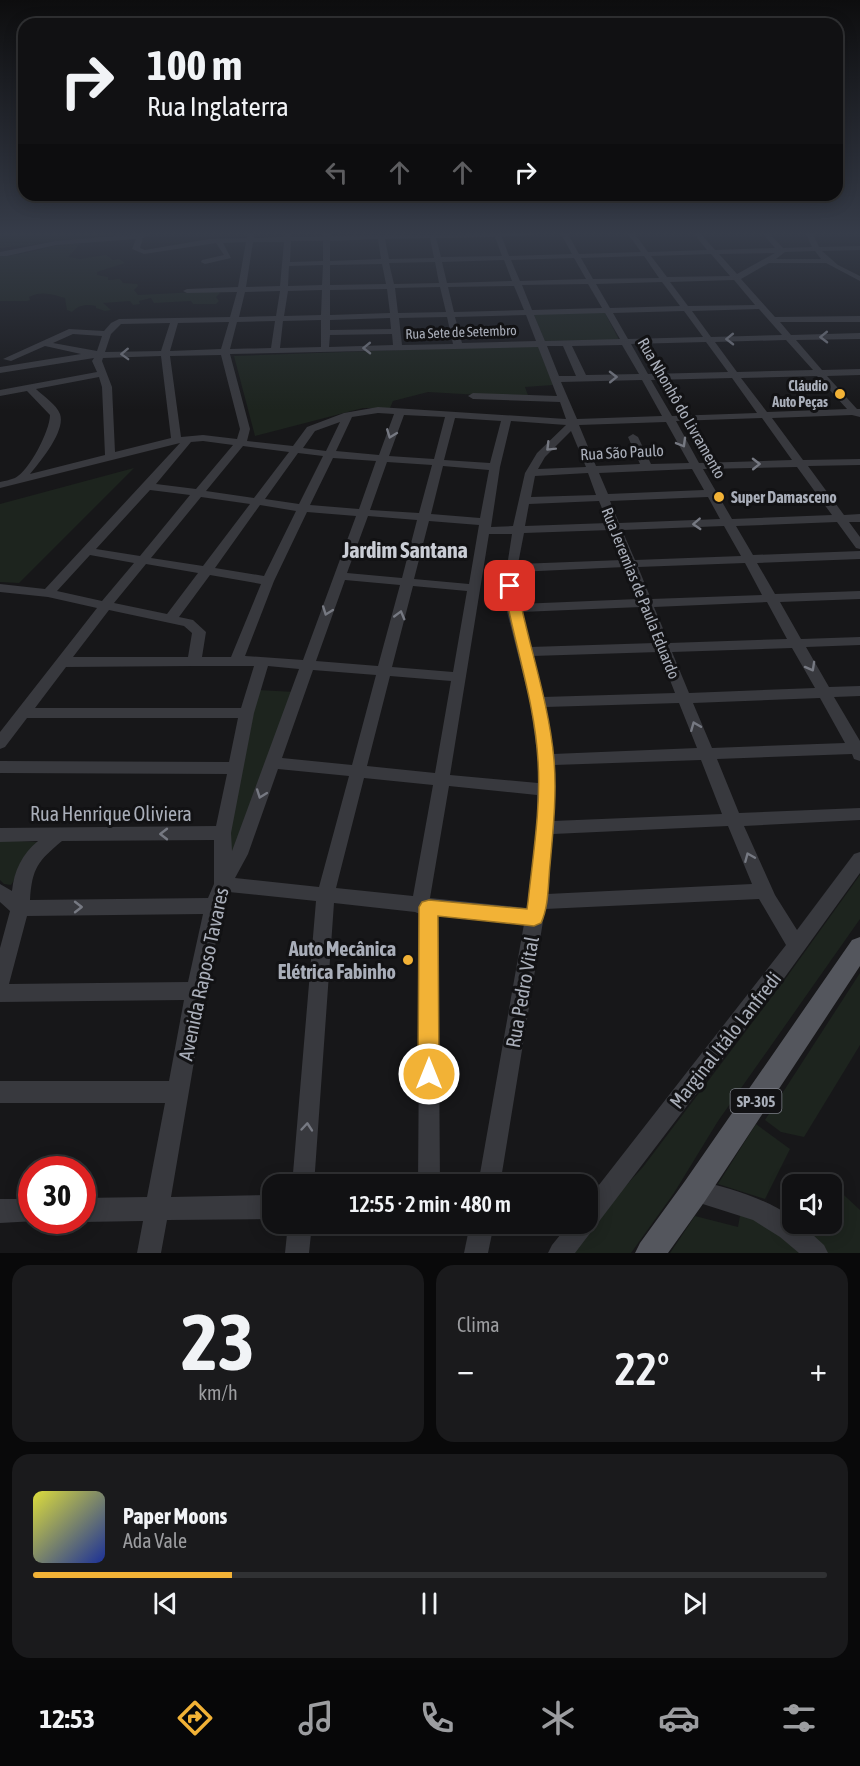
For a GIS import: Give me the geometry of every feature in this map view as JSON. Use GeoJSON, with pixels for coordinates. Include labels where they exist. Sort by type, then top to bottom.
{"type":"FeatureCollection","features":[{"type":"Feature","properties":{"kind":"main road","name":"SP-305"},"geometry":{"type":"LineString","coordinates":[[650,1253],[695,1191],[860,947]]}},
{"type":"Feature","properties":{"kind":"street"},"geometry":{"type":"LineString","coordinates":[[0,743],[105,606],[244,438],[245,429],[225,351],[241,292]]}},
{"type":"Feature","properties":{"kind":"street"},"geometry":{"type":"LineString","coordinates":[[275,350],[283,292]]}},
{"type":"Feature","properties":{"kind":"street"},"geometry":{"type":"LineString","coordinates":[[325,349],[326,292]]}},
{"type":"Feature","properties":{"kind":"street"},"geometry":{"type":"LineString","coordinates":[[391,292],[398,348]]}},
{"type":"Feature","properties":{"kind":"street"},"geometry":{"type":"LineString","coordinates":[[445,292],[458,346]]}},
{"type":"Feature","properties":{"kind":"street","name":"Rua Jeremias de Paula Eduardo"},"geometry":{"type":"LineString","coordinates":[[520,292],[733,819],[784,929],[798,945]]}},
{"type":"Feature","properties":{"kind":"street","name":"Rua Nhonhô do Livramento"},"geometry":{"type":"LineString","coordinates":[[598,292],[858,751]]}},
{"type":"Feature","properties":{"kind":"street"},"geometry":{"type":"LineString","coordinates":[[673,292],[762,416],[860,545]]}},
{"type":"Feature","properties":{"kind":"street"},"geometry":{"type":"LineString","coordinates":[[748,292],[858,414]]}},
{"type":"Feature","properties":{"kind":"street"},"geometry":{"type":"LineString","coordinates":[[94,355],[111,326],[119,322],[761,307]]}},
{"type":"Feature","properties":{"kind":"street"},"geometry":{"type":"LineString","coordinates":[[48,593],[148,486],[182,440],[165,353],[175,319]]}},
{"type":"Feature","properties":{"kind":"street"},"geometry":{"type":"LineString","coordinates":[[773,320],[856,319],[860,328]]}},
{"type":"Feature","properties":{"kind":"street"},"geometry":{"type":"LineString","coordinates":[[4,357],[77,330],[107,334]]}},
{"type":"Feature","properties":{"kind":"street"},"geometry":{"type":"LineString","coordinates":[[326,333],[396,331]]}},
{"type":"Feature","properties":{"kind":"street","name":"Rua Sete de Setembro"},"geometry":{"type":"LineString","coordinates":[[94,355],[860,336]]}},
{"type":"Feature","properties":{"kind":"street"},"geometry":{"type":"LineString","coordinates":[[44,343],[94,355],[107,387],[110,458]]}},
{"type":"Feature","properties":{"kind":"street"},"geometry":{"type":"LineString","coordinates":[[566,343],[582,378]]}},
{"type":"Feature","properties":{"kind":"street"},"geometry":{"type":"LineString","coordinates":[[0,370],[94,355]]}},
{"type":"Feature","properties":{"kind":"street"},"geometry":{"type":"LineString","coordinates":[[4,357],[30,364]]}},
{"type":"Feature","properties":{"kind":"street"},"geometry":{"type":"LineString","coordinates":[[555,379],[860,372]]}},
{"type":"Feature","properties":{"kind":"street"},"geometry":{"type":"LineString","coordinates":[[0,393],[102,374]]}},
{"type":"Feature","properties":{"kind":"street"},"geometry":{"type":"LineString","coordinates":[[20,480],[55,427],[55,414],[29,387]]}},
{"type":"Feature","properties":{"kind":"street"},"geometry":{"type":"LineString","coordinates":[[473,396],[563,399]]}},
{"type":"Feature","properties":{"kind":"street"},"geometry":{"type":"LineString","coordinates":[[171,619],[311,429],[348,415],[370,410],[400,411],[573,423],[858,414]]}},
{"type":"Feature","properties":{"kind":"street"},"geometry":{"type":"LineString","coordinates":[[400,411],[240,854],[223,884],[425,907],[536,910],[765,891]]}},
{"type":"Feature","properties":{"kind":"street"},"geometry":{"type":"LineString","coordinates":[[304,1174],[326,894],[452,414]]}},
{"type":"Feature","properties":{"kind":"street"},"geometry":{"type":"LineString","coordinates":[[236,661],[268,581],[348,415]]}},
{"type":"Feature","properties":{"kind":"street"},"geometry":{"type":"LineString","coordinates":[[429,1174],[425,907],[441,778],[487,527],[495,467],[507,418]]}},
{"type":"Feature","properties":{"kind":"street","name":"Rua Pedro Vital"},"geometry":{"type":"LineString","coordinates":[[491,1174],[536,910],[545,828],[546,760],[537,702],[513,608],[510,586],[511,568],[530,472],[541,455],[573,423]]}},
{"type":"Feature","properties":{"kind":"street"},"geometry":{"type":"LineString","coordinates":[[633,437],[647,467]]}},
{"type":"Feature","properties":{"kind":"street"},"geometry":{"type":"LineString","coordinates":[[0,485],[182,440],[203,438],[328,454],[495,467]]}},
{"type":"Feature","properties":{"kind":"street","name":"Rua São Paulo"},"geometry":{"type":"LineString","coordinates":[[530,472],[695,465],[860,462]]}},
{"type":"Feature","properties":{"kind":"street"},"geometry":{"type":"LineString","coordinates":[[148,486],[302,508],[425,516],[518,532],[860,518]]}},
{"type":"Feature","properties":{"kind":"street"},"geometry":{"type":"LineString","coordinates":[[524,501],[712,494]]}},
{"type":"Feature","properties":{"kind":"street"},"geometry":{"type":"LineString","coordinates":[[87,551],[268,581]]}},
{"type":"Feature","properties":{"kind":"street"},"geometry":{"type":"LineString","coordinates":[[511,568],[860,555]]}},
{"type":"Feature","properties":{"kind":"street"},"geometry":{"type":"LineString","coordinates":[[339,576],[474,588]]}},
{"type":"Feature","properties":{"kind":"street"},"geometry":{"type":"LineString","coordinates":[[0,588],[48,593],[193,625],[198,632],[194,662]]}},
{"type":"Feature","properties":{"kind":"street"},"geometry":{"type":"LineString","coordinates":[[513,608],[860,595]]}},
{"type":"Feature","properties":{"kind":"street"},"geometry":{"type":"LineString","coordinates":[[524,652],[860,640]]}},
{"type":"Feature","properties":{"kind":"street"},"geometry":{"type":"LineString","coordinates":[[64,662],[262,661],[458,677]]}},
{"type":"Feature","properties":{"kind":"street","name":"Avenida Raposo Tavares"},"geometry":{"type":"LineString","coordinates":[[149,1253],[196,992],[214,906],[223,884],[223,833],[247,713],[262,661]]}},
{"type":"Feature","properties":{"kind":"street"},"geometry":{"type":"LineString","coordinates":[[537,702],[860,691]]}},
{"type":"Feature","properties":{"kind":"street"},"geometry":{"type":"LineString","coordinates":[[25,713],[247,713]]}},
{"type":"Feature","properties":{"kind":"street"},"geometry":{"type":"LineString","coordinates":[[546,760],[858,751]]}},
{"type":"Feature","properties":{"kind":"street"},"geometry":{"type":"LineString","coordinates":[[273,763],[545,789]]}},
{"type":"Feature","properties":{"kind":"street"},"geometry":{"type":"LineString","coordinates":[[0,767],[236,768]]}},
{"type":"Feature","properties":{"kind":"street"},"geometry":{"type":"LineString","coordinates":[[545,828],[860,814]]}},
{"type":"Feature","properties":{"kind":"street","name":"Rua Henrique Oliviera"},"geometry":{"type":"LineString","coordinates":[[0,835],[223,833]]}},
{"type":"Feature","properties":{"kind":"street"},"geometry":{"type":"LineString","coordinates":[[0,983],[20,908],[20,892],[27,865],[38,850],[58,835]]}},
{"type":"Feature","properties":{"kind":"street","name":"Marginal Itálo Lanfredi"},"geometry":{"type":"LineString","coordinates":[[598,1205],[798,945],[860,859]]}},
{"type":"Feature","properties":{"kind":"street"},"geometry":{"type":"LineString","coordinates":[[0,892],[20,908],[214,906]]}},
{"type":"Feature","properties":{"kind":"street"},"geometry":{"type":"LineString","coordinates":[[0,993],[196,992]]}},
{"type":"Feature","properties":{"kind":"street"},"geometry":{"type":"LineString","coordinates":[[0,1092],[179,1092]]}},
{"type":"Feature","properties":{"kind":"street"},"geometry":{"type":"LineString","coordinates":[[695,1191],[738,1201],[759,1209],[799,1236],[816,1253]]}},
{"type":"Feature","properties":{"kind":"street"},"geometry":{"type":"LineString","coordinates":[[96,1210],[262,1207]]}},
{"type":"Feature","properties":{"kind":"street"},"geometry":{"type":"LineString","coordinates":[[0,1211],[18,1210]]}},
{"type":"Feature","properties":{"kind":"street"},"geometry":{"type":"LineString","coordinates":[[297,1253],[299,1234]]}},
{"type":"Feature","properties":{"kind":"street"},"geometry":{"type":"LineString","coordinates":[[476,1253],[480,1234]]}},
{"type":"Feature","properties":{"kind":"street"},"geometry":{"type":"LineString","coordinates":[[561,1253],[576,1234]]}},
{"type":"Feature","properties":{"kind":"shaded area"},"geometry":{"type":"Polygon","coordinates":[[[0,292],[136,292],[138,295],[220,293],[216,297],[219,301],[216,304],[193,304],[191,301],[154,303],[151,298],[133,305],[130,301],[103,303],[111,310],[105,311],[96,306],[86,305],[72,312],[67,310],[65,298],[48,294],[34,295],[27,301],[0,301],[0,292]]]}},
{"type":"Feature","properties":{"kind":"shaded area"},"geometry":{"type":"Polygon","coordinates":[[[604,311],[619,340],[545,341],[533,313],[604,311]]]}},
{"type":"Feature","properties":{"kind":"shaded area"},"geometry":{"type":"Polygon","coordinates":[[[538,345],[553,385],[525,387],[529,398],[428,392],[393,401],[390,408],[363,408],[255,436],[234,356],[538,345]]]}},
{"type":"Feature","properties":{"kind":"shaded area"},"geometry":{"type":"Polygon","coordinates":[[[134,468],[19,583],[0,582],[0,504],[134,468]]]}},
{"type":"Feature","properties":{"kind":"shaded area"},"geometry":{"type":"Polygon","coordinates":[[[258,690],[295,692],[238,842],[229,857],[228,842],[258,690]]]}},
{"type":"Feature","properties":{"kind":"shaded area"},"geometry":{"type":"Polygon","coordinates":[[[0,840],[38,842],[11,885],[4,884],[0,880],[0,840]]]}},
{"type":"Feature","properties":{"kind":"shaded area"},"geometry":{"type":"Polygon","coordinates":[[[860,875],[860,919],[718,1121],[674,1193],[631,1253],[570,1253],[585,1234],[598,1234],[598,1218],[643,1167],[786,978],[860,875]]]}},
{"type":"Feature","properties":{"kind":"shaded area"},"geometry":{"type":"Polygon","coordinates":[[[860,973],[860,1045],[804,1137],[781,1132],[765,1120],[860,973]]]}},
{"type":"Feature","properties":{"kind":"shaded area"},"geometry":{"type":"Polygon","coordinates":[[[756,1124],[790,1149],[765,1199],[718,1184],[756,1124]]]}},
{"type":"Feature","properties":{"kind":"shaded area"},"geometry":{"type":"Polygon","coordinates":[[[842,1193],[860,1210],[860,1253],[825,1253],[805,1234],[842,1234],[842,1193]]]}},
{"type":"Feature","properties":{"kind":"shaded area"},"geometry":{"type":"Polygon","coordinates":[[[741,1210],[782,1232],[802,1253],[670,1253],[695,1216],[738,1227],[741,1210]]]}},
{"type":"Feature","properties":{"kind":"place","name":"Cláudio Auto Peças"},"geometry":{"type":"Point","coordinates":[840,394]}},
{"type":"Feature","properties":{"kind":"place","name":"Super Damasceno"},"geometry":{"type":"Point","coordinates":[719,497]}},
{"type":"Feature","properties":{"kind":"place","name":"Auto Mecânica Elétrica Fabinho"},"geometry":{"type":"Point","coordinates":[408,960]}},
{"type":"Feature","properties":{"kind":"district","name":"Jardim Santana"},"geometry":{"type":"Point","coordinates":[405,550]}},
{"type":"Feature","properties":{"kind":"route"},"geometry":{"type":"LineString","coordinates":[[429,1074],[429,907],[534,918],[537,902],[545,828],[546,760],[537,702],[518,630],[510,586]]}}]}
